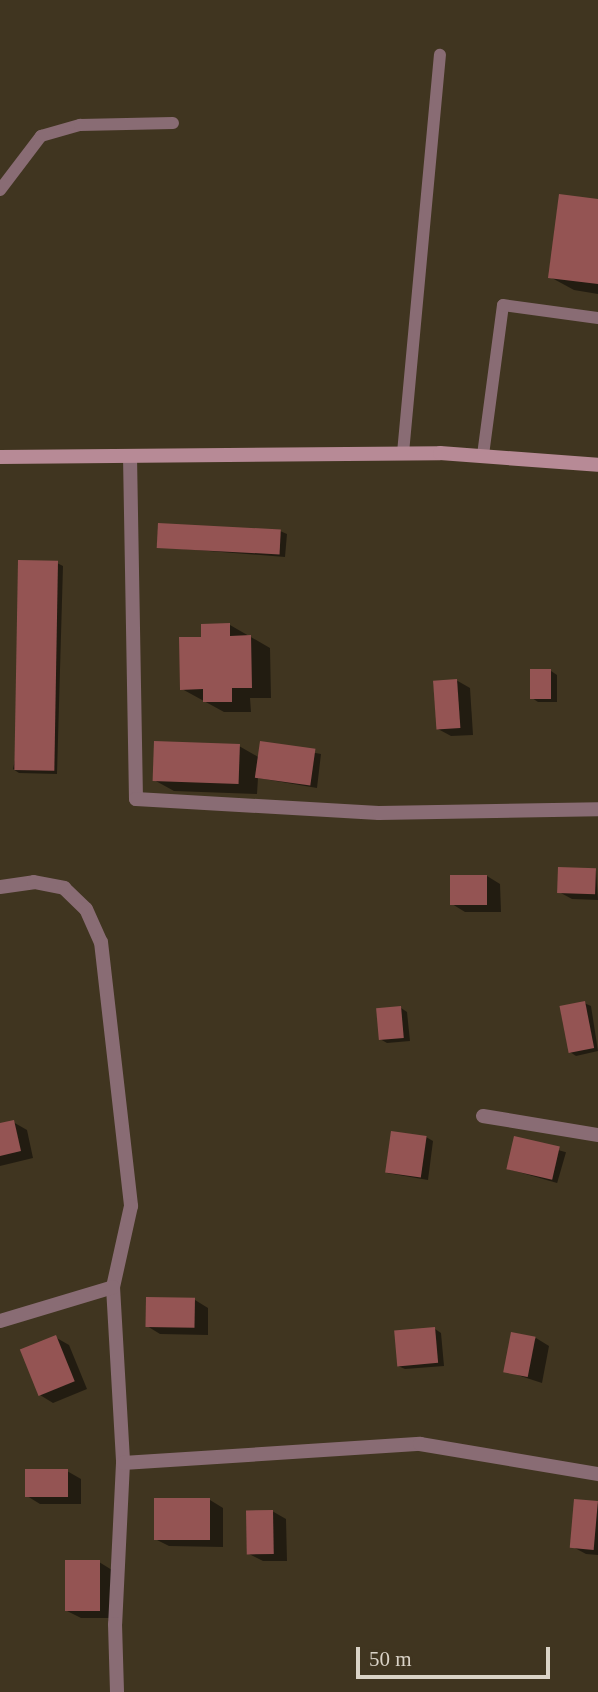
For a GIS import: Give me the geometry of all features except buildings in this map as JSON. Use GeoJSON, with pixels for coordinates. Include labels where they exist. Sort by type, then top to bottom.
{"type":"FeatureCollection","features":[{"type":"Feature","properties":{"kind":"main road"},"geometry":{"type":"LineString","coordinates":[[0,457],[403,453],[483,455],[598,465]]}},
{"type":"Feature","properties":{"kind":"street"},"geometry":{"type":"LineString","coordinates":[[130,456],[136,799],[379,813],[598,809]]}},
{"type":"Feature","properties":{"kind":"street"},"geometry":{"type":"LineString","coordinates":[[0,887],[34,882],[64,888],[86,909],[101,942],[131,1206],[113,1287],[123,1463],[115,1624],[117,1692]]}},
{"type":"Feature","properties":{"kind":"street"},"geometry":{"type":"LineString","coordinates":[[483,1116],[598,1135]]}},
{"type":"Feature","properties":{"kind":"street"},"geometry":{"type":"LineString","coordinates":[[0,1321],[113,1287]]}},
{"type":"Feature","properties":{"kind":"street"},"geometry":{"type":"LineString","coordinates":[[123,1463],[420,1444],[598,1474]]}},
{"type":"Feature","properties":{"kind":"lane"},"geometry":{"type":"LineString","coordinates":[[403,453],[440,55]]}},
{"type":"Feature","properties":{"kind":"lane"},"geometry":{"type":"LineString","coordinates":[[0,190],[41,136],[80,125],[173,123]]}},
{"type":"Feature","properties":{"kind":"lane"},"geometry":{"type":"LineString","coordinates":[[483,455],[503,306],[598,318]]}}]}
